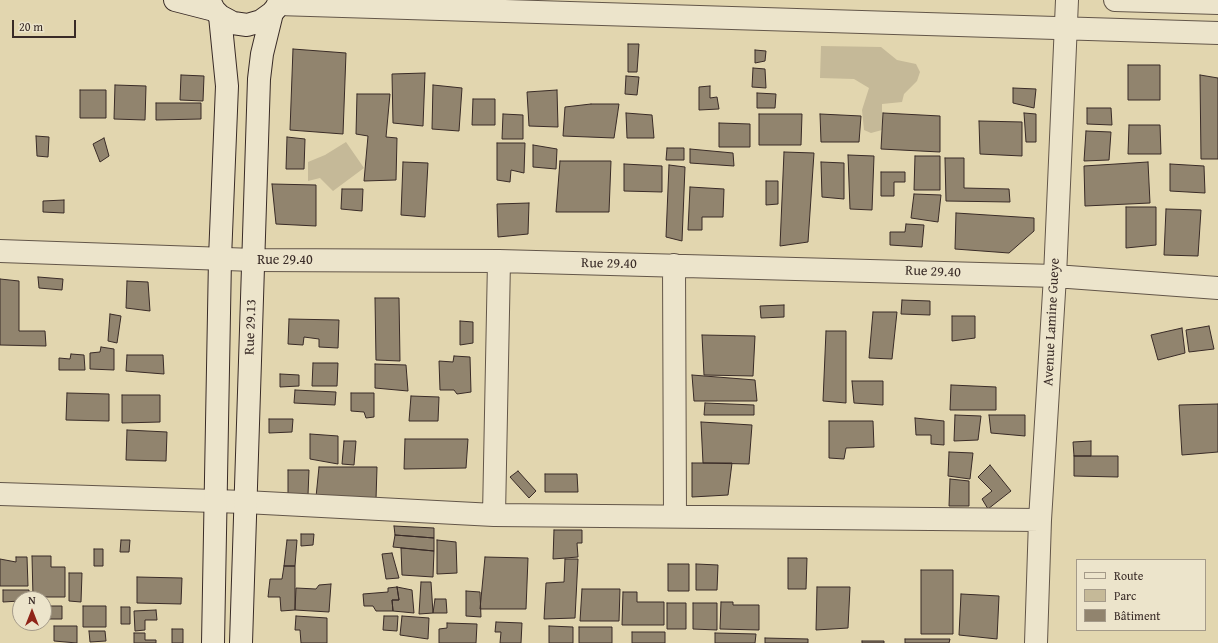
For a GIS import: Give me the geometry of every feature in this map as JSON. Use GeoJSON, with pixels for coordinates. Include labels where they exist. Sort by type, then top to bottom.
{"type":"FeatureCollection","features":[{"type":"Feature","properties":{"kind":"street"},"geometry":{"type":"LineString","coordinates":[[175,0],[215,9],[232,23],[247,25],[261,21],[276,6],[1218,33]]}},
{"type":"Feature","properties":{"kind":"street","name":"Avenue Lamine Gueye"},"geometry":{"type":"LineString","coordinates":[[1036,643],[1040,520],[1055,276],[1067,0]]}},
{"type":"Feature","properties":{"kind":"street"},"geometry":{"type":"LineString","coordinates":[[1115,0],[1218,3]]}},
{"type":"Feature","properties":{"kind":"street","name":"Rue 29.13"},"geometry":{"type":"LineString","coordinates":[[241,643],[259,79],[262,54],[276,6]]}},
{"type":"Feature","properties":{"kind":"street"},"geometry":{"type":"LineString","coordinates":[[213,643],[220,258],[227,86],[215,9]]}},
{"type":"Feature","properties":{"kind":"street","name":"Rue 29.40"},"geometry":{"type":"LineString","coordinates":[[0,251],[254,260],[499,261],[1055,276],[1218,288]]}},
{"type":"Feature","properties":{"kind":"street"},"geometry":{"type":"LineString","coordinates":[[494,515],[499,261]]}},
{"type":"Feature","properties":{"kind":"street"},"geometry":{"type":"LineString","coordinates":[[674,265],[675,516]]}},
{"type":"Feature","properties":{"kind":"street"},"geometry":{"type":"LineString","coordinates":[[0,494],[245,502],[494,515],[1040,520]]}},
{"type":"Feature","properties":{"kind":"green space"},"geometry":{"type":"Polygon","coordinates":[[[821,46],[881,47],[897,60],[916,64],[920,72],[917,81],[904,94],[902,102],[882,104],[882,130],[871,133],[864,130],[862,110],[869,88],[854,79],[820,78],[821,46]]]}},
{"type":"Feature","properties":{"kind":"green space"},"geometry":{"type":"Polygon","coordinates":[[[346,142],[364,168],[333,191],[320,178],[308,181],[308,162],[325,155],[346,142]]]}},
{"type":"Feature","properties":{"kind":"building"},"geometry":{"type":"Polygon","coordinates":[[[628,44],[639,44],[637,72],[628,72],[628,44]]]}},
{"type":"Feature","properties":{"kind":"building"},"geometry":{"type":"Polygon","coordinates":[[[293,49],[346,53],[343,134],[290,130],[293,49]]]}},
{"type":"Feature","properties":{"kind":"building"},"geometry":{"type":"Polygon","coordinates":[[[755,50],[766,51],[765,61],[755,63],[755,50]]]}},
{"type":"Feature","properties":{"kind":"building"},"geometry":{"type":"Polygon","coordinates":[[[1128,65],[1160,65],[1160,100],[1128,100],[1128,65]]]}},
{"type":"Feature","properties":{"kind":"building"},"geometry":{"type":"Polygon","coordinates":[[[753,68],[765,69],[766,88],[752,87],[753,68]]]}},
{"type":"Feature","properties":{"kind":"building"},"geometry":{"type":"Polygon","coordinates":[[[425,73],[423,126],[393,123],[392,74],[425,73]]]}},
{"type":"Feature","properties":{"kind":"building"},"geometry":{"type":"Polygon","coordinates":[[[181,75],[204,76],[203,101],[180,100],[181,75]]]}},
{"type":"Feature","properties":{"kind":"building"},"geometry":{"type":"Polygon","coordinates":[[[1200,75],[1218,78],[1218,159],[1201,159],[1200,75]]]}},
{"type":"Feature","properties":{"kind":"building"},"geometry":{"type":"Polygon","coordinates":[[[626,76],[639,77],[637,95],[625,94],[626,76]]]}},
{"type":"Feature","properties":{"kind":"building"},"geometry":{"type":"Polygon","coordinates":[[[115,85],[146,86],[145,120],[114,119],[115,85]]]}},
{"type":"Feature","properties":{"kind":"building"},"geometry":{"type":"Polygon","coordinates":[[[433,85],[462,88],[459,131],[432,129],[433,85]]]}},
{"type":"Feature","properties":{"kind":"building"},"geometry":{"type":"Polygon","coordinates":[[[710,86],[710,98],[717,97],[719,109],[699,110],[699,87],[710,86]]]}},
{"type":"Feature","properties":{"kind":"building"},"geometry":{"type":"Polygon","coordinates":[[[1013,88],[1036,89],[1034,108],[1013,103],[1013,88]]]}},
{"type":"Feature","properties":{"kind":"building"},"geometry":{"type":"Polygon","coordinates":[[[80,90],[106,90],[106,118],[80,118],[80,90]]]}},
{"type":"Feature","properties":{"kind":"building"},"geometry":{"type":"Polygon","coordinates":[[[557,90],[558,127],[529,126],[527,92],[557,90]]]}},
{"type":"Feature","properties":{"kind":"building"},"geometry":{"type":"Polygon","coordinates":[[[757,93],[776,94],[775,108],[757,108],[757,93]]]}},
{"type":"Feature","properties":{"kind":"building"},"geometry":{"type":"Polygon","coordinates":[[[357,94],[390,94],[386,137],[397,138],[396,180],[364,181],[368,136],[356,134],[357,94]]]}},
{"type":"Feature","properties":{"kind":"building"},"geometry":{"type":"Polygon","coordinates":[[[473,99],[495,99],[495,125],[472,125],[473,99]]]}},
{"type":"Feature","properties":{"kind":"building"},"geometry":{"type":"Polygon","coordinates":[[[156,103],[201,103],[201,119],[156,120],[156,103]]]}},
{"type":"Feature","properties":{"kind":"building"},"geometry":{"type":"Polygon","coordinates":[[[591,104],[619,104],[614,138],[563,136],[565,107],[591,104]]]}},
{"type":"Feature","properties":{"kind":"building"},"geometry":{"type":"Polygon","coordinates":[[[1087,108],[1111,108],[1112,125],[1087,124],[1087,108]]]}},
{"type":"Feature","properties":{"kind":"building"},"geometry":{"type":"Polygon","coordinates":[[[626,113],[652,115],[654,138],[627,138],[626,113]]]}},
{"type":"Feature","properties":{"kind":"building"},"geometry":{"type":"Polygon","coordinates":[[[883,113],[940,116],[940,152],[881,149],[883,113]]]}},
{"type":"Feature","properties":{"kind":"building"},"geometry":{"type":"Polygon","coordinates":[[[1024,113],[1036,114],[1036,142],[1026,142],[1024,113]]]}},
{"type":"Feature","properties":{"kind":"building"},"geometry":{"type":"Polygon","coordinates":[[[503,114],[523,115],[523,139],[502,139],[503,114]]]}},
{"type":"Feature","properties":{"kind":"building"},"geometry":{"type":"Polygon","coordinates":[[[759,114],[802,114],[801,145],[759,145],[759,114]]]}},
{"type":"Feature","properties":{"kind":"building"},"geometry":{"type":"Polygon","coordinates":[[[820,114],[861,116],[859,142],[821,142],[820,114]]]}},
{"type":"Feature","properties":{"kind":"building"},"geometry":{"type":"Polygon","coordinates":[[[979,121],[1022,122],[1022,156],[980,154],[979,121]]]}},
{"type":"Feature","properties":{"kind":"building"},"geometry":{"type":"Polygon","coordinates":[[[719,123],[750,124],[750,147],[719,147],[719,123]]]}},
{"type":"Feature","properties":{"kind":"building"},"geometry":{"type":"Polygon","coordinates":[[[1129,125],[1160,125],[1161,154],[1128,154],[1129,125]]]}},
{"type":"Feature","properties":{"kind":"building"},"geometry":{"type":"Polygon","coordinates":[[[1086,131],[1111,132],[1109,160],[1084,161],[1086,131]]]}},
{"type":"Feature","properties":{"kind":"building"},"geometry":{"type":"Polygon","coordinates":[[[36,136],[49,137],[48,157],[37,156],[36,136]]]}},
{"type":"Feature","properties":{"kind":"building"},"geometry":{"type":"Polygon","coordinates":[[[287,137],[305,139],[304,169],[286,169],[287,137]]]}},
{"type":"Feature","properties":{"kind":"building"},"geometry":{"type":"Polygon","coordinates":[[[104,138],[109,156],[100,162],[93,144],[104,138]]]}},
{"type":"Feature","properties":{"kind":"building"},"geometry":{"type":"Polygon","coordinates":[[[497,143],[525,143],[524,173],[511,170],[510,182],[497,180],[497,143]]]}},
{"type":"Feature","properties":{"kind":"building"},"geometry":{"type":"Polygon","coordinates":[[[533,145],[557,149],[556,169],[533,167],[533,145]]]}},
{"type":"Feature","properties":{"kind":"building"},"geometry":{"type":"Polygon","coordinates":[[[667,148],[684,148],[684,160],[666,160],[667,148]]]}},
{"type":"Feature","properties":{"kind":"building"},"geometry":{"type":"Polygon","coordinates":[[[690,149],[733,153],[734,166],[690,163],[690,149]]]}},
{"type":"Feature","properties":{"kind":"building"},"geometry":{"type":"Polygon","coordinates":[[[784,152],[814,153],[808,242],[780,246],[784,152]]]}},
{"type":"Feature","properties":{"kind":"building"},"geometry":{"type":"Polygon","coordinates":[[[848,155],[874,156],[872,210],[850,209],[848,155]]]}},
{"type":"Feature","properties":{"kind":"building"},"geometry":{"type":"Polygon","coordinates":[[[915,156],[940,156],[940,190],[914,190],[915,156]]]}},
{"type":"Feature","properties":{"kind":"building"},"geometry":{"type":"Polygon","coordinates":[[[945,158],[964,158],[964,188],[1009,189],[1010,202],[946,201],[945,158]]]}},
{"type":"Feature","properties":{"kind":"building"},"geometry":{"type":"Polygon","coordinates":[[[560,161],[611,161],[609,212],[556,212],[560,161]]]}},
{"type":"Feature","properties":{"kind":"building"},"geometry":{"type":"Polygon","coordinates":[[[403,162],[428,163],[425,217],[401,215],[403,162]]]}},
{"type":"Feature","properties":{"kind":"building"},"geometry":{"type":"Polygon","coordinates":[[[821,162],[844,163],[844,199],[822,197],[821,162]]]}},
{"type":"Feature","properties":{"kind":"building"},"geometry":{"type":"Polygon","coordinates":[[[1148,162],[1150,203],[1085,206],[1084,166],[1148,162]]]}},
{"type":"Feature","properties":{"kind":"building"},"geometry":{"type":"Polygon","coordinates":[[[624,164],[662,166],[662,192],[624,191],[624,164]]]}},
{"type":"Feature","properties":{"kind":"building"},"geometry":{"type":"Polygon","coordinates":[[[1170,164],[1204,166],[1205,193],[1170,191],[1170,164]]]}},
{"type":"Feature","properties":{"kind":"building"},"geometry":{"type":"Polygon","coordinates":[[[669,165],[685,167],[682,241],[666,237],[669,165]]]}},
{"type":"Feature","properties":{"kind":"building"},"geometry":{"type":"Polygon","coordinates":[[[881,172],[905,172],[905,182],[894,182],[894,196],[881,196],[881,172]]]}},
{"type":"Feature","properties":{"kind":"building"},"geometry":{"type":"Polygon","coordinates":[[[766,181],[778,181],[778,204],[766,205],[766,181]]]}},
{"type":"Feature","properties":{"kind":"building"},"geometry":{"type":"Polygon","coordinates":[[[272,184],[316,185],[316,226],[276,224],[272,184]]]}},
{"type":"Feature","properties":{"kind":"building"},"geometry":{"type":"Polygon","coordinates":[[[690,187],[724,189],[723,217],[702,217],[702,230],[688,230],[690,187]]]}},
{"type":"Feature","properties":{"kind":"building"},"geometry":{"type":"Polygon","coordinates":[[[342,189],[363,189],[362,211],[341,209],[342,189]]]}},
{"type":"Feature","properties":{"kind":"building"},"geometry":{"type":"Polygon","coordinates":[[[914,194],[941,195],[938,222],[911,218],[914,194]]]}},
{"type":"Feature","properties":{"kind":"building"},"geometry":{"type":"Polygon","coordinates":[[[64,200],[64,213],[43,212],[43,201],[64,200]]]}},
{"type":"Feature","properties":{"kind":"building"},"geometry":{"type":"Polygon","coordinates":[[[529,203],[528,234],[498,237],[497,204],[529,203]]]}},
{"type":"Feature","properties":{"kind":"building"},"geometry":{"type":"Polygon","coordinates":[[[1126,207],[1156,207],[1156,245],[1126,248],[1126,207]]]}},
{"type":"Feature","properties":{"kind":"building"},"geometry":{"type":"Polygon","coordinates":[[[1166,209],[1201,210],[1198,256],[1164,255],[1166,209]]]}},
{"type":"Feature","properties":{"kind":"building"},"geometry":{"type":"Polygon","coordinates":[[[956,213],[1034,218],[1034,231],[1009,253],[955,249],[956,213]]]}},
{"type":"Feature","properties":{"kind":"building"},"geometry":{"type":"Polygon","coordinates":[[[906,224],[924,225],[922,247],[890,245],[890,232],[905,232],[906,224]]]}},
{"type":"Feature","properties":{"kind":"building"},"geometry":{"type":"Polygon","coordinates":[[[38,277],[63,279],[62,290],[39,288],[38,277]]]}},
{"type":"Feature","properties":{"kind":"building"},"geometry":{"type":"Polygon","coordinates":[[[0,279],[19,281],[19,331],[45,331],[46,346],[0,345],[0,279]]]}},
{"type":"Feature","properties":{"kind":"building"},"geometry":{"type":"Polygon","coordinates":[[[127,281],[148,282],[150,311],[126,308],[127,281]]]}},
{"type":"Feature","properties":{"kind":"building"},"geometry":{"type":"Polygon","coordinates":[[[375,298],[399,298],[400,361],[376,360],[375,298]]]}},
{"type":"Feature","properties":{"kind":"building"},"geometry":{"type":"Polygon","coordinates":[[[902,300],[930,301],[930,315],[901,314],[902,300]]]}},
{"type":"Feature","properties":{"kind":"building"},"geometry":{"type":"Polygon","coordinates":[[[784,305],[784,317],[761,318],[760,306],[784,305]]]}},
{"type":"Feature","properties":{"kind":"building"},"geometry":{"type":"Polygon","coordinates":[[[873,312],[897,312],[892,359],[869,358],[873,312]]]}},
{"type":"Feature","properties":{"kind":"building"},"geometry":{"type":"Polygon","coordinates":[[[110,314],[121,316],[117,343],[108,341],[110,314]]]}},
{"type":"Feature","properties":{"kind":"building"},"geometry":{"type":"Polygon","coordinates":[[[952,316],[975,316],[975,338],[952,341],[952,316]]]}},
{"type":"Feature","properties":{"kind":"building"},"geometry":{"type":"Polygon","coordinates":[[[289,319],[339,320],[338,348],[319,347],[319,339],[304,337],[303,345],[288,344],[289,319]]]}},
{"type":"Feature","properties":{"kind":"building"},"geometry":{"type":"Polygon","coordinates":[[[460,321],[473,322],[473,343],[460,345],[460,321]]]}},
{"type":"Feature","properties":{"kind":"building"},"geometry":{"type":"Polygon","coordinates":[[[1209,326],[1214,349],[1189,352],[1186,330],[1209,326]]]}},
{"type":"Feature","properties":{"kind":"building"},"geometry":{"type":"Polygon","coordinates":[[[1182,328],[1185,353],[1158,360],[1151,335],[1182,328]]]}},
{"type":"Feature","properties":{"kind":"building"},"geometry":{"type":"Polygon","coordinates":[[[826,331],[846,331],[846,403],[823,401],[826,331]]]}},
{"type":"Feature","properties":{"kind":"building"},"geometry":{"type":"Polygon","coordinates":[[[702,335],[755,336],[753,376],[704,375],[702,335]]]}},
{"type":"Feature","properties":{"kind":"building"},"geometry":{"type":"Polygon","coordinates":[[[101,347],[114,349],[114,370],[90,369],[90,353],[100,352],[101,347]]]}},
{"type":"Feature","properties":{"kind":"building"},"geometry":{"type":"Polygon","coordinates":[[[71,354],[84,355],[85,370],[59,370],[59,358],[70,359],[71,354]]]}},
{"type":"Feature","properties":{"kind":"building"},"geometry":{"type":"Polygon","coordinates":[[[127,355],[163,355],[164,374],[126,371],[127,355]]]}},
{"type":"Feature","properties":{"kind":"building"},"geometry":{"type":"Polygon","coordinates":[[[454,356],[470,357],[471,392],[457,394],[454,390],[440,390],[439,361],[453,362],[454,356]]]}},
{"type":"Feature","properties":{"kind":"building"},"geometry":{"type":"Polygon","coordinates":[[[313,363],[338,363],[337,386],[312,386],[313,363]]]}},
{"type":"Feature","properties":{"kind":"building"},"geometry":{"type":"Polygon","coordinates":[[[375,364],[406,365],[408,391],[375,388],[375,364]]]}},
{"type":"Feature","properties":{"kind":"building"},"geometry":{"type":"Polygon","coordinates":[[[280,374],[299,375],[299,386],[280,387],[280,374]]]}},
{"type":"Feature","properties":{"kind":"building"},"geometry":{"type":"Polygon","coordinates":[[[692,375],[755,380],[757,401],[694,401],[692,375]]]}},
{"type":"Feature","properties":{"kind":"building"},"geometry":{"type":"Polygon","coordinates":[[[852,381],[883,381],[883,405],[854,403],[852,381]]]}},
{"type":"Feature","properties":{"kind":"building"},"geometry":{"type":"Polygon","coordinates":[[[951,385],[996,387],[996,410],[950,410],[951,385]]]}},
{"type":"Feature","properties":{"kind":"building"},"geometry":{"type":"Polygon","coordinates":[[[295,390],[336,392],[335,405],[294,403],[295,390]]]}},
{"type":"Feature","properties":{"kind":"building"},"geometry":{"type":"Polygon","coordinates":[[[67,393],[109,394],[109,421],[66,420],[67,393]]]}},
{"type":"Feature","properties":{"kind":"building"},"geometry":{"type":"Polygon","coordinates":[[[351,393],[374,393],[374,417],[366,418],[364,412],[351,411],[351,393]]]}},
{"type":"Feature","properties":{"kind":"building"},"geometry":{"type":"Polygon","coordinates":[[[122,395],[160,395],[160,422],[122,423],[122,395]]]}},
{"type":"Feature","properties":{"kind":"building"},"geometry":{"type":"Polygon","coordinates":[[[411,396],[439,397],[438,421],[409,421],[411,396]]]}},
{"type":"Feature","properties":{"kind":"building"},"geometry":{"type":"Polygon","coordinates":[[[705,403],[754,405],[754,415],[704,415],[705,403]]]}},
{"type":"Feature","properties":{"kind":"building"},"geometry":{"type":"Polygon","coordinates":[[[1218,404],[1218,452],[1182,455],[1179,405],[1218,404]]]}},
{"type":"Feature","properties":{"kind":"building"},"geometry":{"type":"Polygon","coordinates":[[[955,415],[981,416],[978,440],[954,441],[955,415]]]}},
{"type":"Feature","properties":{"kind":"building"},"geometry":{"type":"Polygon","coordinates":[[[989,415],[1025,415],[1025,436],[991,433],[989,415]]]}},
{"type":"Feature","properties":{"kind":"building"},"geometry":{"type":"Polygon","coordinates":[[[915,418],[944,421],[944,445],[931,444],[931,435],[916,435],[915,418]]]}},
{"type":"Feature","properties":{"kind":"building"},"geometry":{"type":"Polygon","coordinates":[[[269,419],[293,419],[292,432],[269,433],[269,419]]]}},
{"type":"Feature","properties":{"kind":"building"},"geometry":{"type":"Polygon","coordinates":[[[829,421],[873,421],[874,447],[846,448],[844,459],[829,458],[829,421]]]}},
{"type":"Feature","properties":{"kind":"building"},"geometry":{"type":"Polygon","coordinates":[[[701,422],[752,425],[749,464],[703,463],[701,422]]]}},
{"type":"Feature","properties":{"kind":"building"},"geometry":{"type":"Polygon","coordinates":[[[127,430],[167,432],[166,461],[126,460],[127,430]]]}},
{"type":"Feature","properties":{"kind":"building"},"geometry":{"type":"Polygon","coordinates":[[[310,434],[338,436],[338,464],[310,459],[310,434]]]}},
{"type":"Feature","properties":{"kind":"building"},"geometry":{"type":"Polygon","coordinates":[[[405,439],[468,439],[466,468],[404,469],[405,439]]]}},
{"type":"Feature","properties":{"kind":"building"},"geometry":{"type":"Polygon","coordinates":[[[344,441],[356,441],[354,465],[342,464],[344,441]]]}},
{"type":"Feature","properties":{"kind":"building"},"geometry":{"type":"Polygon","coordinates":[[[1091,441],[1091,456],[1074,456],[1073,442],[1091,441]]]}},
{"type":"Feature","properties":{"kind":"building"},"geometry":{"type":"Polygon","coordinates":[[[949,452],[973,453],[970,479],[948,476],[949,452]]]}},
{"type":"Feature","properties":{"kind":"building"},"geometry":{"type":"Polygon","coordinates":[[[1074,456],[1118,456],[1118,477],[1074,476],[1074,456]]]}},
{"type":"Feature","properties":{"kind":"building"},"geometry":{"type":"Polygon","coordinates":[[[692,463],[732,463],[728,495],[692,497],[692,463]]]}},
{"type":"Feature","properties":{"kind":"building"},"geometry":{"type":"Polygon","coordinates":[[[990,465],[1011,491],[988,509],[982,499],[992,491],[978,477],[990,465]]]}},
{"type":"Feature","properties":{"kind":"building"},"geometry":{"type":"Polygon","coordinates":[[[319,467],[377,467],[376,499],[316,497],[319,467]]]}},
{"type":"Feature","properties":{"kind":"building"},"geometry":{"type":"Polygon","coordinates":[[[288,470],[309,470],[308,495],[288,496],[288,470]]]}},
{"type":"Feature","properties":{"kind":"building"},"geometry":{"type":"Polygon","coordinates":[[[518,471],[536,491],[529,498],[510,477],[518,471]]]}},
{"type":"Feature","properties":{"kind":"building"},"geometry":{"type":"Polygon","coordinates":[[[545,474],[577,474],[578,492],[545,492],[545,474]]]}},
{"type":"Feature","properties":{"kind":"building"},"geometry":{"type":"Polygon","coordinates":[[[950,479],[969,481],[969,506],[949,506],[950,479]]]}},
{"type":"Feature","properties":{"kind":"building"},"geometry":{"type":"Polygon","coordinates":[[[394,526],[434,528],[434,538],[395,535],[394,526]]]}},
{"type":"Feature","properties":{"kind":"building"},"geometry":{"type":"Polygon","coordinates":[[[554,530],[582,530],[582,543],[577,543],[578,557],[553,559],[554,530]]]}},
{"type":"Feature","properties":{"kind":"building"},"geometry":{"type":"Polygon","coordinates":[[[301,534],[314,534],[313,545],[301,546],[301,534]]]}},
{"type":"Feature","properties":{"kind":"building"},"geometry":{"type":"Polygon","coordinates":[[[395,535],[434,538],[434,551],[393,547],[395,535]]]}},
{"type":"Feature","properties":{"kind":"building"},"geometry":{"type":"Polygon","coordinates":[[[121,540],[130,540],[129,552],[120,552],[121,540]]]}},
{"type":"Feature","properties":{"kind":"building"},"geometry":{"type":"Polygon","coordinates":[[[287,540],[297,540],[295,566],[284,566],[287,540]]]}},
{"type":"Feature","properties":{"kind":"building"},"geometry":{"type":"Polygon","coordinates":[[[437,540],[456,542],[457,573],[437,574],[437,540]]]}},
{"type":"Feature","properties":{"kind":"building"},"geometry":{"type":"Polygon","coordinates":[[[401,548],[434,551],[433,577],[402,575],[401,548]]]}},
{"type":"Feature","properties":{"kind":"building"},"geometry":{"type":"Polygon","coordinates":[[[94,549],[103,549],[103,566],[94,566],[94,549]]]}},
{"type":"Feature","properties":{"kind":"building"},"geometry":{"type":"Polygon","coordinates":[[[392,553],[399,578],[386,579],[382,554],[392,553]]]}},
{"type":"Feature","properties":{"kind":"building"},"geometry":{"type":"Polygon","coordinates":[[[32,556],[51,556],[51,567],[65,567],[65,597],[52,597],[52,591],[33,591],[32,556]]]}},
{"type":"Feature","properties":{"kind":"building"},"geometry":{"type":"Polygon","coordinates":[[[16,557],[27,557],[28,586],[0,586],[0,559],[16,562],[16,557]]]}},
{"type":"Feature","properties":{"kind":"building"},"geometry":{"type":"Polygon","coordinates":[[[485,557],[528,558],[526,609],[480,609],[485,557]]]}},
{"type":"Feature","properties":{"kind":"building"},"geometry":{"type":"Polygon","coordinates":[[[788,558],[807,558],[806,589],[788,589],[788,558]]]}},
{"type":"Feature","properties":{"kind":"building"},"geometry":{"type":"Polygon","coordinates":[[[565,559],[578,559],[575,618],[544,619],[546,583],[564,582],[565,559]]]}},
{"type":"Feature","properties":{"kind":"building"},"geometry":{"type":"Polygon","coordinates":[[[668,564],[689,564],[689,591],[668,591],[668,564]]]}},
{"type":"Feature","properties":{"kind":"building"},"geometry":{"type":"Polygon","coordinates":[[[696,564],[718,565],[717,590],[696,590],[696,564]]]}},
{"type":"Feature","properties":{"kind":"building"},"geometry":{"type":"Polygon","coordinates":[[[284,566],[295,566],[295,610],[281,611],[280,597],[268,597],[270,579],[282,579],[284,566]]]}},
{"type":"Feature","properties":{"kind":"building"},"geometry":{"type":"Polygon","coordinates":[[[921,570],[953,570],[953,634],[921,634],[921,570]]]}},
{"type":"Feature","properties":{"kind":"building"},"geometry":{"type":"Polygon","coordinates":[[[69,573],[82,573],[81,602],[69,601],[69,573]]]}},
{"type":"Feature","properties":{"kind":"building"},"geometry":{"type":"Polygon","coordinates":[[[137,577],[182,578],[181,604],[137,603],[137,577]]]}},
{"type":"Feature","properties":{"kind":"building"},"geometry":{"type":"Polygon","coordinates":[[[421,582],[431,582],[433,613],[419,614],[421,582]]]}},
{"type":"Feature","properties":{"kind":"building"},"geometry":{"type":"Polygon","coordinates":[[[331,584],[329,612],[295,610],[296,588],[316,589],[319,585],[331,584]]]}},
{"type":"Feature","properties":{"kind":"building"},"geometry":{"type":"Polygon","coordinates":[[[397,587],[399,600],[392,600],[393,611],[376,611],[373,606],[364,606],[363,594],[388,592],[388,588],[397,587]]]}},
{"type":"Feature","properties":{"kind":"building"},"geometry":{"type":"Polygon","coordinates":[[[397,587],[412,590],[414,613],[393,611],[392,600],[399,600],[397,587]]]}},
{"type":"Feature","properties":{"kind":"building"},"geometry":{"type":"Polygon","coordinates":[[[817,587],[850,587],[848,628],[816,630],[817,587]]]}},
{"type":"Feature","properties":{"kind":"building"},"geometry":{"type":"Polygon","coordinates":[[[582,589],[620,589],[619,621],[580,621],[582,589]]]}},
{"type":"Feature","properties":{"kind":"building"},"geometry":{"type":"Polygon","coordinates":[[[3,590],[29,590],[12,591],[12,601],[3,602],[3,590]]]}},
{"type":"Feature","properties":{"kind":"building"},"geometry":{"type":"Polygon","coordinates":[[[466,591],[480,592],[481,617],[466,616],[466,591]]]}},
{"type":"Feature","properties":{"kind":"building"},"geometry":{"type":"Polygon","coordinates":[[[623,592],[637,592],[637,602],[664,602],[664,625],[622,625],[623,592]]]}},
{"type":"Feature","properties":{"kind":"building"},"geometry":{"type":"Polygon","coordinates":[[[961,594],[999,596],[997,639],[959,635],[961,594]]]}},
{"type":"Feature","properties":{"kind":"building"},"geometry":{"type":"Polygon","coordinates":[[[435,599],[446,599],[447,613],[433,613],[435,599]]]}},
{"type":"Feature","properties":{"kind":"building"},"geometry":{"type":"Polygon","coordinates":[[[721,602],[733,602],[733,605],[759,605],[759,630],[720,629],[721,602]]]}},
{"type":"Feature","properties":{"kind":"building"},"geometry":{"type":"Polygon","coordinates":[[[667,603],[686,603],[686,629],[667,629],[667,603]]]}},
{"type":"Feature","properties":{"kind":"building"},"geometry":{"type":"Polygon","coordinates":[[[693,603],[717,603],[717,630],[693,629],[693,603]]]}},
{"type":"Feature","properties":{"kind":"building"},"geometry":{"type":"Polygon","coordinates":[[[52,606],[62,606],[62,619],[52,619],[52,606]]]}},
{"type":"Feature","properties":{"kind":"building"},"geometry":{"type":"Polygon","coordinates":[[[83,606],[106,606],[106,627],[83,627],[83,606]]]}},
{"type":"Feature","properties":{"kind":"building"},"geometry":{"type":"Polygon","coordinates":[[[121,607],[130,607],[130,624],[121,624],[121,607]]]}},
{"type":"Feature","properties":{"kind":"building"},"geometry":{"type":"Polygon","coordinates":[[[156,610],[157,620],[145,620],[145,630],[135,631],[134,611],[156,610]]]}},
{"type":"Feature","properties":{"kind":"building"},"geometry":{"type":"Polygon","coordinates":[[[296,616],[327,618],[327,643],[301,643],[300,630],[295,630],[296,616]]]}},
{"type":"Feature","properties":{"kind":"building"},"geometry":{"type":"Polygon","coordinates":[[[384,616],[398,616],[397,631],[383,630],[384,616]]]}},
{"type":"Feature","properties":{"kind":"building"},"geometry":{"type":"Polygon","coordinates":[[[402,616],[429,618],[428,639],[400,635],[402,616]]]}},
{"type":"Feature","properties":{"kind":"building"},"geometry":{"type":"Polygon","coordinates":[[[496,622],[522,623],[521,643],[500,643],[501,632],[495,632],[496,622]]]}},
{"type":"Feature","properties":{"kind":"building"},"geometry":{"type":"Polygon","coordinates":[[[447,623],[477,624],[476,643],[439,643],[439,629],[447,628],[447,623]]]}},
{"type":"Feature","properties":{"kind":"building"},"geometry":{"type":"Polygon","coordinates":[[[54,626],[77,626],[77,643],[54,641],[54,626]]]}},
{"type":"Feature","properties":{"kind":"building"},"geometry":{"type":"Polygon","coordinates":[[[549,626],[573,627],[573,643],[549,643],[549,626]]]}},
{"type":"Feature","properties":{"kind":"building"},"geometry":{"type":"Polygon","coordinates":[[[579,627],[612,627],[612,643],[579,643],[579,627]]]}},
{"type":"Feature","properties":{"kind":"building"},"geometry":{"type":"Polygon","coordinates":[[[172,629],[183,629],[183,643],[172,643],[172,629]]]}},
{"type":"Feature","properties":{"kind":"building"},"geometry":{"type":"Polygon","coordinates":[[[89,631],[105,631],[106,641],[90,642],[89,631]]]}},
{"type":"Feature","properties":{"kind":"building"},"geometry":{"type":"Polygon","coordinates":[[[632,632],[665,632],[665,643],[632,643],[632,632]]]}},
{"type":"Feature","properties":{"kind":"building"},"geometry":{"type":"Polygon","coordinates":[[[134,633],[145,633],[145,640],[156,640],[156,643],[134,643],[134,633]]]}},
{"type":"Feature","properties":{"kind":"building"},"geometry":{"type":"Polygon","coordinates":[[[715,633],[756,634],[755,643],[715,643],[715,633]]]}},
{"type":"Feature","properties":{"kind":"building"},"geometry":{"type":"Polygon","coordinates":[[[765,638],[808,639],[808,643],[765,643],[765,638]]]}},
{"type":"Feature","properties":{"kind":"building"},"geometry":{"type":"Polygon","coordinates":[[[905,639],[950,639],[949,643],[905,643],[905,639]]]}},
{"type":"Feature","properties":{"kind":"building"},"geometry":{"type":"Polygon","coordinates":[[[862,641],[884,641],[884,643],[862,643],[862,641]]]}}]}
